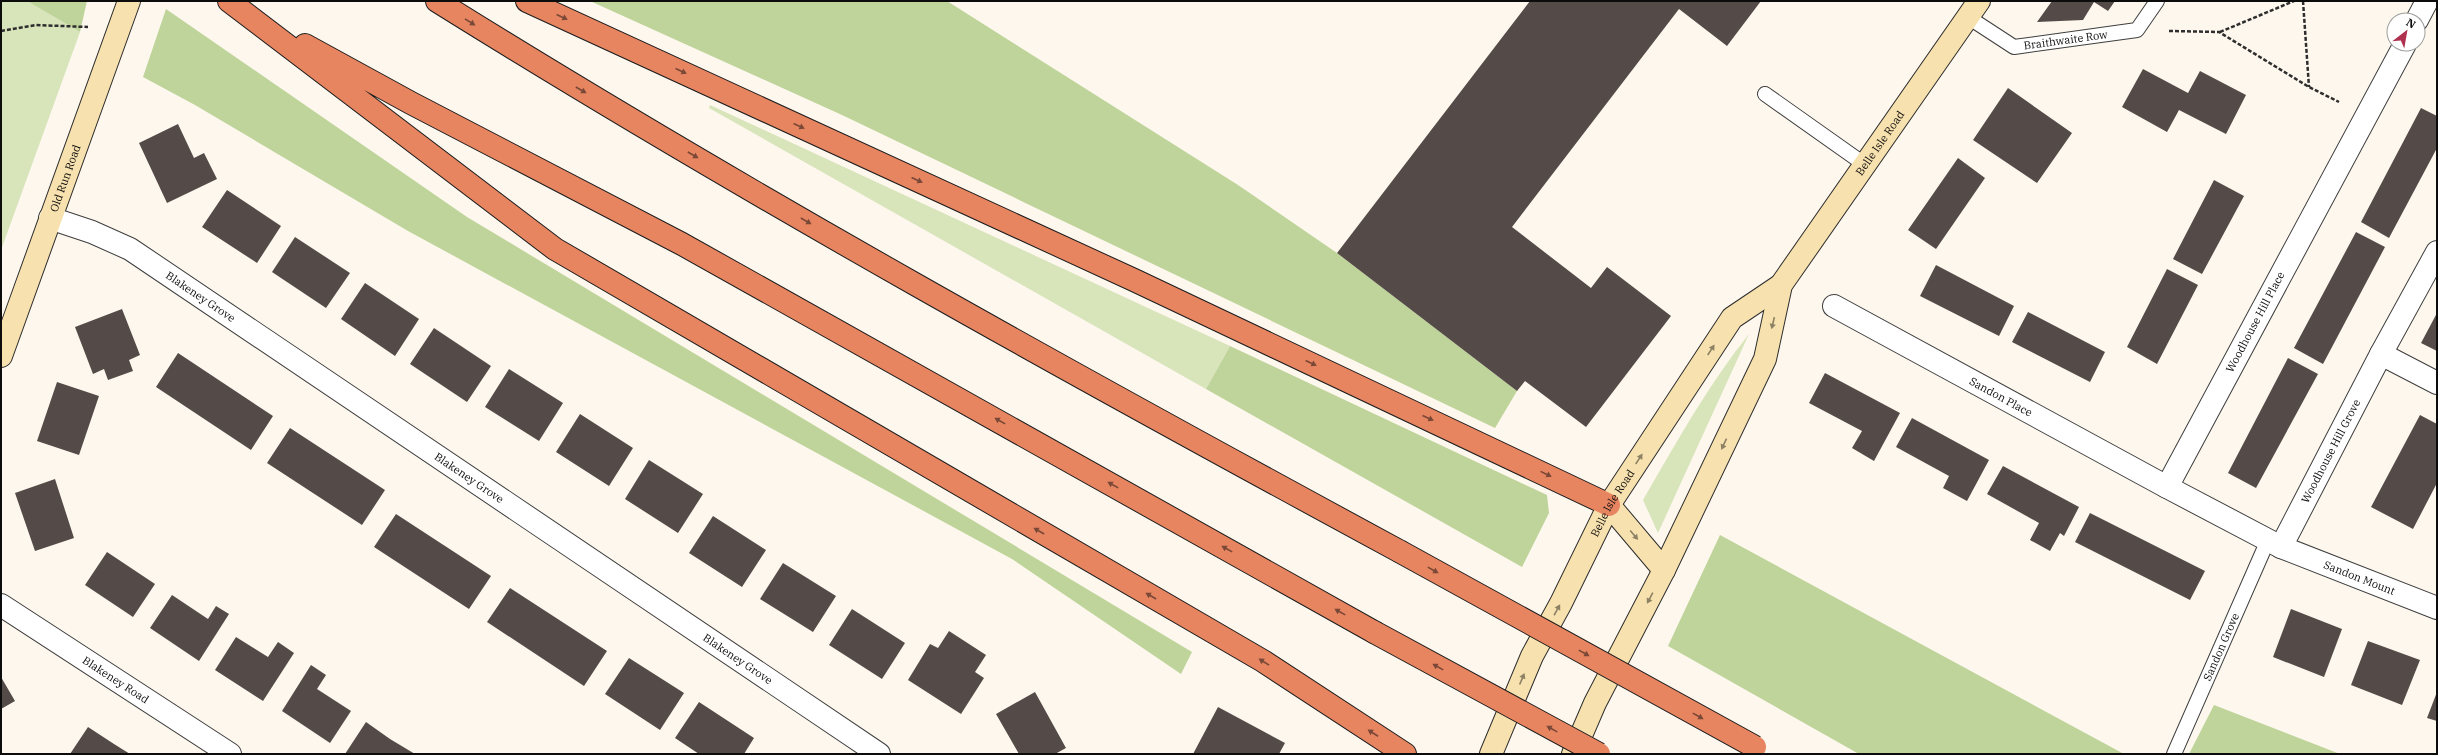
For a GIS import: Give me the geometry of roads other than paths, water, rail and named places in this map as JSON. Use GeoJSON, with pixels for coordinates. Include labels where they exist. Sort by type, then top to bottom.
{"type":"FeatureCollection","features":[{"type":"Feature","properties":{"kind":"highway"},"geometry":{"type":"LineString","coordinates":[[437,1],[567,82],[857,251],[1136,408],[1761,751]]}},
{"type":"Feature","properties":{"kind":"highway"},"geometry":{"type":"LineString","coordinates":[[527,1],[1134,280],[1609,505]]}},
{"type":"Feature","properties":{"kind":"highway"},"geometry":{"type":"LineString","coordinates":[[236,6],[410,103],[682,244],[1374,632],[1599,754]]}},
{"type":"Feature","properties":{"kind":"highway"},"geometry":{"type":"LineString","coordinates":[[236,6],[555,249],[1263,661],[1405,754]]}},
{"type":"Feature","properties":{"kind":"street","name":"Old Run Road"},"geometry":{"type":"LineString","coordinates":[[1,356],[129,1]]}},
{"type":"Feature","properties":{"kind":"street"},"geometry":{"type":"LineString","coordinates":[[2421,12],[2426,1]]}},
{"type":"Feature","properties":{"kind":"street","name":"Belle Isle Road"},"geometry":{"type":"LineString","coordinates":[[1573,754],[1595,703],[1664,570],[1764,359],[1781,285],[1864,164],[1974,9]]}},
{"type":"Feature","properties":{"kind":"street","name":"Woodhouse Hill Place"},"geometry":{"type":"LineString","coordinates":[[2167,487],[2365,114],[2400,52]]}},
{"type":"Feature","properties":{"kind":"street","name":"Blakeney Grove"},"geometry":{"type":"LineString","coordinates":[[50,218],[92,232],[130,249],[879,754]]}},
{"type":"Feature","properties":{"kind":"street","name":"Woodhouse Hill Grove"},"geometry":{"type":"LineString","coordinates":[[2275,544],[2437,252]]}},
{"type":"Feature","properties":{"kind":"street","name":"Belle Isle Road"},"geometry":{"type":"LineString","coordinates":[[1491,754],[1532,656],[1562,602],[1609,505],[1732,318],[1781,285]]}},
{"type":"Feature","properties":{"kind":"street","name":"Sandon Place"},"geometry":{"type":"LineString","coordinates":[[1834,306],[2167,487]]}},
{"type":"Feature","properties":{"kind":"street"},"geometry":{"type":"LineString","coordinates":[[2381,354],[2437,383]]}},
{"type":"Feature","properties":{"kind":"street"},"geometry":{"type":"LineString","coordinates":[[2167,487],[2275,544]]}},
{"type":"Feature","properties":{"kind":"street"},"geometry":{"type":"LineString","coordinates":[[1609,505],[1664,570]]}},
{"type":"Feature","properties":{"kind":"street","name":"Sandon Mount"},"geometry":{"type":"LineString","coordinates":[[2275,544],[2437,608]]}},
{"type":"Feature","properties":{"kind":"street","name":"Blakeney Road"},"geometry":{"type":"LineString","coordinates":[[1,605],[230,754]]}},
{"type":"Feature","properties":{"kind":"lane","name":"Braithwaite Row"},"geometry":{"type":"LineString","coordinates":[[1974,9],[2014,47],[2137,30],[2157,1]]}},
{"type":"Feature","properties":{"kind":"lane"},"geometry":{"type":"LineString","coordinates":[[1765,94],[1864,164]]}},
{"type":"Feature","properties":{"kind":"lane","name":"Sandon Grove"},"geometry":{"type":"LineString","coordinates":[[2174,754],[2275,544]]}}]}
